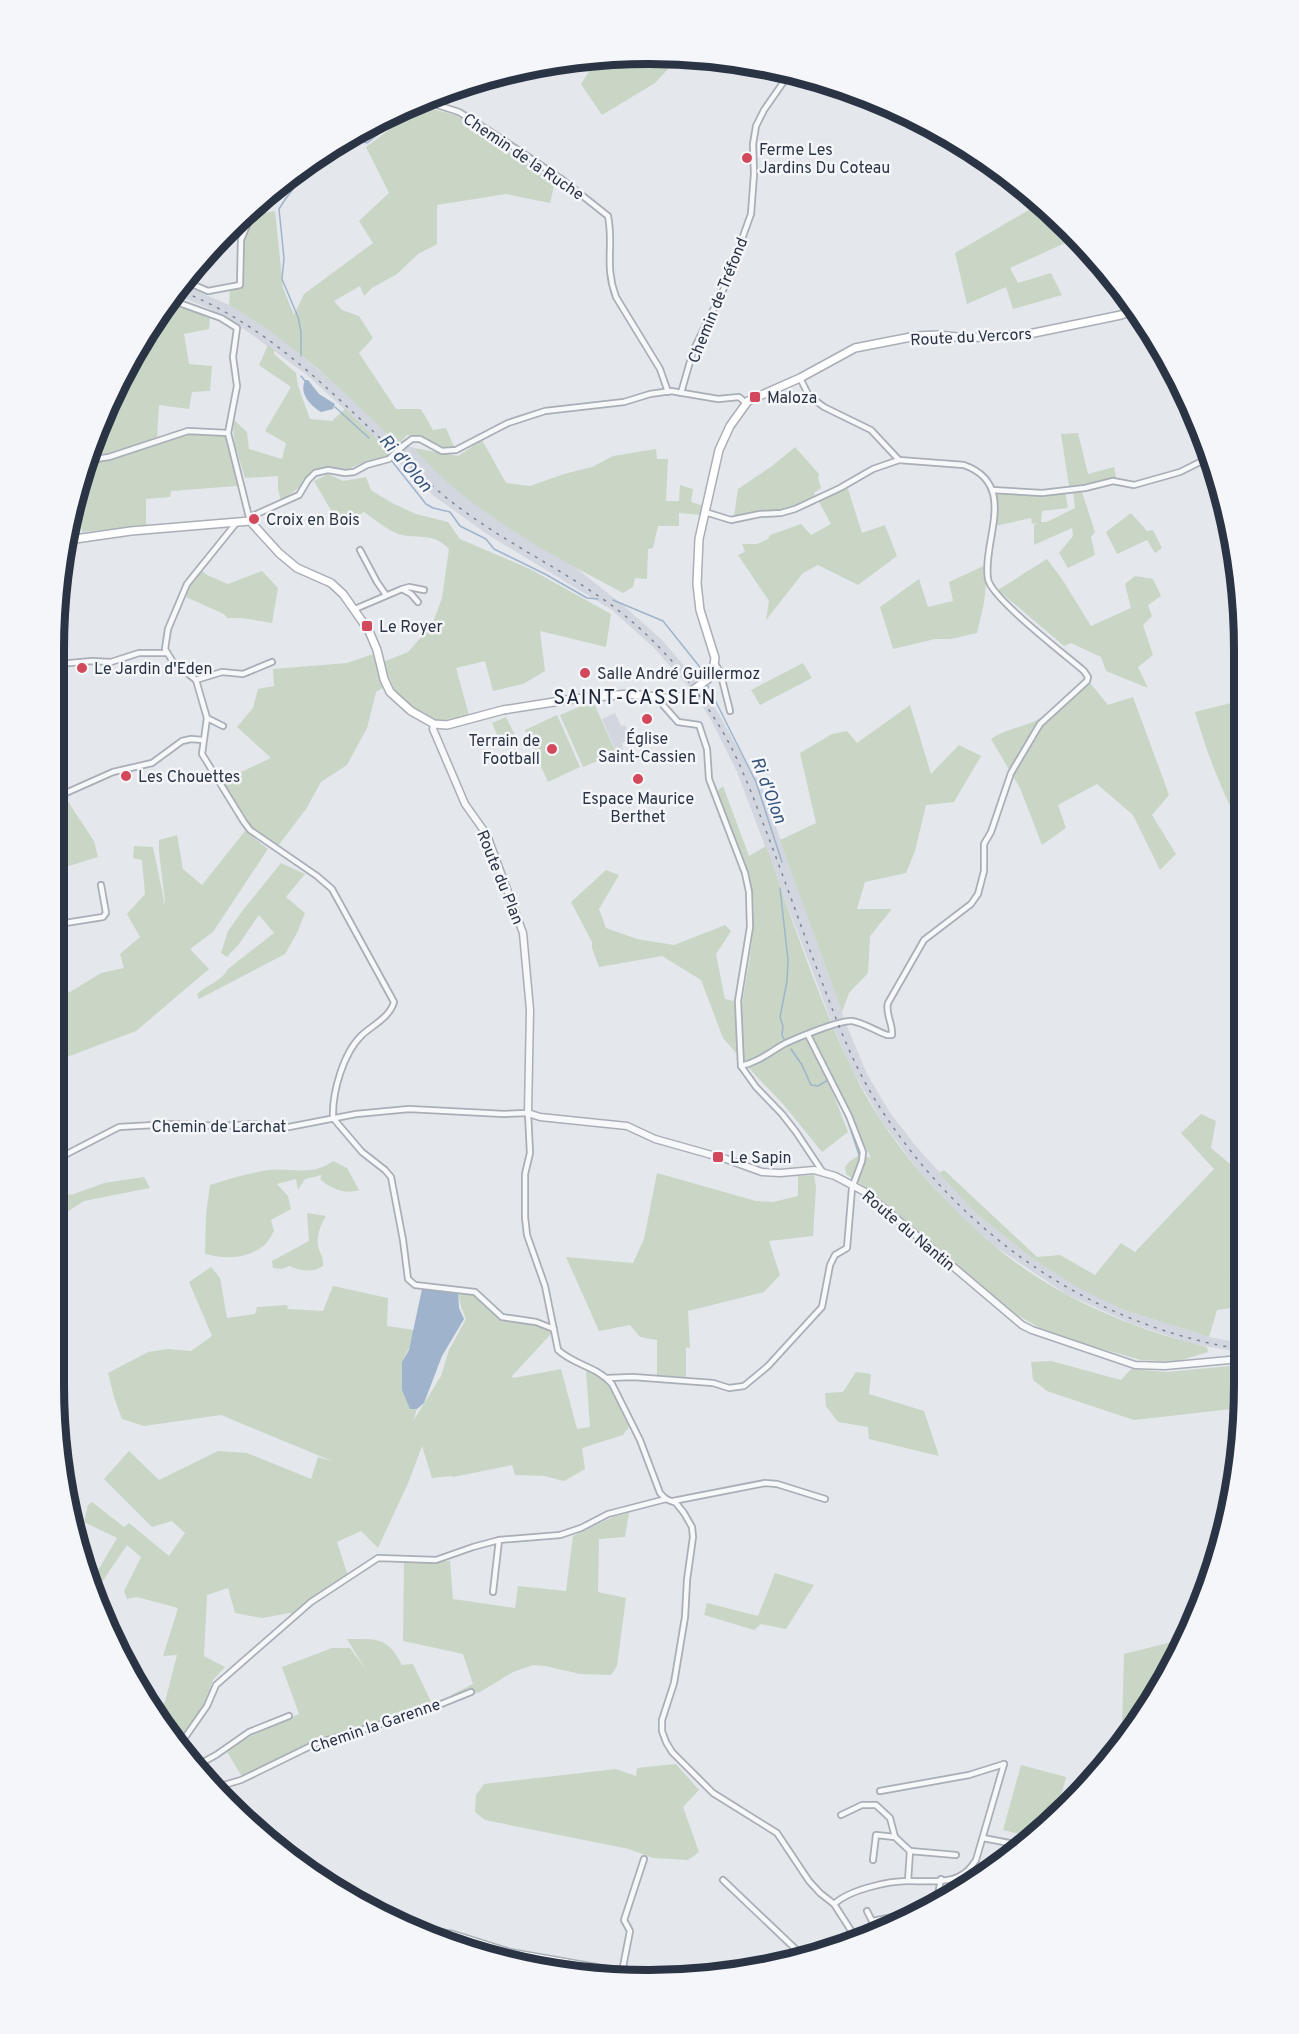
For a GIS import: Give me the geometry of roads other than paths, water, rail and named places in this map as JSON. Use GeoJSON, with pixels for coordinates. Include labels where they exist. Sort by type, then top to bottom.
{"type":"FeatureCollection","features":[{"type":"Feature","properties":{"kind":"main road","name":"Route du Vercors"},"geometry":{"type":"LineString","coordinates":[[715,664],[700,610],[697,585],[698,549],[719,450],[730,426],[746,403],[800,378],[855,348],[930,335],[966,338],[1029,334],[1128,313]]}},
{"type":"Feature","properties":{"kind":"main road"},"geometry":{"type":"LineString","coordinates":[[75,539],[250,519],[288,562],[308,574],[331,583],[356,609],[369,631],[390,692],[411,711],[434,724],[447,725],[503,710],[620,694],[675,699],[689,693],[708,679],[715,664]]}},
{"type":"Feature","properties":{"kind":"main road"},"geometry":{"type":"LineString","coordinates":[[453,1935],[506,1952]]}},
{"type":"Feature","properties":{"kind":"main road"},"geometry":{"type":"LineString","coordinates":[[519,1954],[578,1965]]}},
{"type":"Feature","properties":{"kind":"street","name":"Chemin de Tréfond"},"geometry":{"type":"LineString","coordinates":[[681,393],[693,351],[725,286],[751,214],[754,174],[753,144],[756,126],[784,80]]}},
{"type":"Feature","properties":{"kind":"street","name":"Chemin de la Ruche"},"geometry":{"type":"LineString","coordinates":[[437,105],[459,112],[504,140],[560,178],[608,216],[610,225],[608,267],[611,284],[616,297],[660,369],[668,392]]}},
{"type":"Feature","properties":{"kind":"street"},"geometry":{"type":"LineString","coordinates":[[192,284],[208,291],[240,285],[241,240],[247,226]]}},
{"type":"Feature","properties":{"kind":"street"},"geometry":{"type":"LineString","coordinates":[[180,300],[182,304],[220,318],[237,328],[233,357],[237,386],[228,433],[250,519],[299,495],[315,472],[328,470],[354,472],[367,465],[389,459],[412,438],[420,439],[442,451],[456,450],[508,423],[545,411],[624,402],[650,394],[668,392],[719,399],[739,397],[746,403]]}},
{"type":"Feature","properties":{"kind":"street"},"geometry":{"type":"LineString","coordinates":[[800,378],[809,396],[824,407],[871,430],[899,460]]}},
{"type":"Feature","properties":{"kind":"street"},"geometry":{"type":"LineString","coordinates":[[97,459],[109,457],[188,431],[228,433]]}},
{"type":"Feature","properties":{"kind":"street"},"geometry":{"type":"LineString","coordinates":[[992,490],[1042,493],[1085,488],[1113,481],[1134,485],[1180,472],[1202,459]]}},
{"type":"Feature","properties":{"kind":"street"},"geometry":{"type":"LineString","coordinates":[[705,512],[731,520],[760,514],[781,513],[840,488],[873,469],[899,460],[964,465],[975,469],[989,482],[995,506],[987,560],[988,582],[999,597],[1088,677],[1087,681],[1040,724],[1011,773],[991,832],[984,844],[984,871],[978,894],[969,907],[924,940],[888,1003],[886,1009],[892,1029],[891,1035],[851,1021],[826,1027],[787,1042],[759,1060],[741,1066]]}},
{"type":"Feature","properties":{"kind":"street"},"geometry":{"type":"LineString","coordinates":[[237,522],[187,584],[168,629],[165,649],[173,662],[196,680],[207,718],[202,754],[250,830],[332,889],[394,1002],[392,1009],[360,1037],[346,1056],[332,1110],[333,1118],[362,1152],[391,1177],[408,1279],[416,1285],[475,1292],[502,1317],[536,1322],[554,1329]]}},
{"type":"Feature","properties":{"kind":"street"},"geometry":{"type":"LineString","coordinates":[[360,550],[367,566],[386,595]]}},
{"type":"Feature","properties":{"kind":"street"},"geometry":{"type":"LineString","coordinates":[[356,609],[409,587],[424,590]]}},
{"type":"Feature","properties":{"kind":"street"},"geometry":{"type":"LineString","coordinates":[[402,589],[418,602]]}},
{"type":"Feature","properties":{"kind":"street"},"geometry":{"type":"LineString","coordinates":[[64,664],[111,662],[140,653],[166,652]]}},
{"type":"Feature","properties":{"kind":"street"},"geometry":{"type":"LineString","coordinates":[[196,680],[222,672],[243,674],[272,662]]}},
{"type":"Feature","properties":{"kind":"street"},"geometry":{"type":"LineString","coordinates":[[715,664],[720,670],[730,711]]}},
{"type":"Feature","properties":{"kind":"street"},"geometry":{"type":"LineString","coordinates":[[661,698],[663,705],[678,722],[699,725],[707,749],[709,779],[745,873],[750,927],[738,1001],[741,1066],[756,1088],[796,1132],[822,1171]]}},
{"type":"Feature","properties":{"kind":"street"},"geometry":{"type":"LineString","coordinates":[[207,718],[223,726]]}},
{"type":"Feature","properties":{"kind":"street","name":"Route du Plan"},"geometry":{"type":"LineString","coordinates":[[434,724],[433,729],[465,804],[487,835],[523,933],[530,1010],[528,1113]]}},
{"type":"Feature","properties":{"kind":"street"},"geometry":{"type":"LineString","coordinates":[[64,794],[113,772],[152,763],[182,741],[203,740]]}},
{"type":"Feature","properties":{"kind":"street"},"geometry":{"type":"LineString","coordinates":[[64,923],[103,917],[106,913],[101,885]]}},
{"type":"Feature","properties":{"kind":"street"},"geometry":{"type":"LineString","coordinates":[[606,1378],[633,1377],[712,1383],[737,1388],[751,1382],[822,1307],[830,1264],[835,1255],[847,1248],[853,1185],[863,1152],[849,1116],[808,1035]]}},
{"type":"Feature","properties":{"kind":"street","name":"Chemin de Larchat"},"geometry":{"type":"LineString","coordinates":[[64,1155],[119,1127],[172,1124],[221,1126],[252,1124],[289,1127],[386,1110],[409,1109],[504,1114],[528,1113]]}},
{"type":"Feature","properties":{"kind":"street"},"geometry":{"type":"LineString","coordinates":[[528,1113],[530,1153],[525,1174],[527,1235],[545,1286],[556,1345],[562,1354],[606,1378],[612,1384],[636,1432],[660,1493],[689,1521],[693,1537],[685,1617],[672,1694],[662,1720],[662,1731],[672,1752],[713,1793],[777,1833],[809,1881],[834,1904],[852,1933]]}},
{"type":"Feature","properties":{"kind":"street","name":"Route du Nantin"},"geometry":{"type":"LineString","coordinates":[[528,1113],[540,1117],[627,1126],[655,1139],[718,1156],[762,1172],[822,1171],[865,1192],[1022,1325],[1032,1330],[1135,1365],[1165,1366],[1234,1360]]}},
{"type":"Feature","properties":{"kind":"street"},"geometry":{"type":"LineString","coordinates":[[184,1740],[207,1706],[216,1685],[248,1655],[326,1591],[378,1558],[436,1560],[499,1540],[560,1534],[581,1528],[608,1514],[669,1500],[765,1483],[777,1484],[825,1499]]}},
{"type":"Feature","properties":{"kind":"street"},"geometry":{"type":"LineString","coordinates":[[493,1592],[499,1540]]}},
{"type":"Feature","properties":{"kind":"street","name":"Chemin la Garenne"},"geometry":{"type":"LineString","coordinates":[[224,1785],[241,1780],[317,1743],[419,1713],[471,1692]]}},
{"type":"Feature","properties":{"kind":"street"},"geometry":{"type":"LineString","coordinates":[[203,1762],[249,1732],[289,1716]]}},
{"type":"Feature","properties":{"kind":"street"},"geometry":{"type":"LineString","coordinates":[[834,1904],[841,1898],[889,1882],[942,1879],[962,1875],[971,1868],[983,1838],[1004,1764],[969,1775],[880,1791]]}},
{"type":"Feature","properties":{"kind":"street"},"geometry":{"type":"LineString","coordinates":[[841,1815],[862,1805],[876,1805],[890,1818],[896,1837],[910,1851],[957,1855]]}},
{"type":"Feature","properties":{"kind":"street"},"geometry":{"type":"LineString","coordinates":[[873,1860],[876,1835],[896,1837]]}},
{"type":"Feature","properties":{"kind":"street"},"geometry":{"type":"LineString","coordinates":[[983,1838],[1012,1844]]}},
{"type":"Feature","properties":{"kind":"street"},"geometry":{"type":"LineString","coordinates":[[908,1881],[910,1851]]}},
{"type":"Feature","properties":{"kind":"street"},"geometry":{"type":"LineString","coordinates":[[623,1969],[630,1931],[624,1920],[644,1859]]}},
{"type":"Feature","properties":{"kind":"street"},"geometry":{"type":"LineString","coordinates":[[939,1893],[942,1879]]}},
{"type":"Feature","properties":{"kind":"street"},"geometry":{"type":"LineString","coordinates":[[723,1880],[797,1951]]}},
{"type":"Feature","properties":{"kind":"street"},"geometry":{"type":"LineString","coordinates":[[867,1911],[872,1921],[889,1918]]}},
{"type":"Feature","properties":{"kind":"water"},"geometry":{"type":"Polygon","coordinates":[[[305,380],[308,380],[319,394],[335,404],[333,409],[321,412],[313,406],[303,390],[305,380]]]}},
{"type":"Feature","properties":{"kind":"water"},"geometry":{"type":"Polygon","coordinates":[[[422,1289],[458,1291],[459,1308],[464,1319],[442,1356],[424,1403],[417,1409],[410,1409],[402,1390],[402,1362],[409,1350],[422,1289]]]}},
{"type":"Feature","properties":{"kind":"waterway","name":"Ri d'Olon"},"geometry":{"type":"LineString","coordinates":[[362,140],[367,143],[389,126]]}},
{"type":"Feature","properties":{"kind":"waterway","name":"Ri d'Olon"},"geometry":{"type":"LineString","coordinates":[[301,356],[301,332],[298,317],[282,279],[284,258],[279,209],[303,178]]}},
{"type":"Feature","properties":{"kind":"waterway","name":"Ri d'Olon"},"geometry":{"type":"LineString","coordinates":[[301,376],[305,381]]}},
{"type":"Feature","properties":{"kind":"waterway","name":"Ri d'Olon"},"geometry":{"type":"LineString","coordinates":[[335,407],[369,438]]}},
{"type":"Feature","properties":{"kind":"waterway","name":"Ri d'Olon"},"geometry":{"type":"LineString","coordinates":[[391,460],[426,504],[450,512],[460,526],[486,539],[494,549],[587,598],[598,599]]}},
{"type":"Feature","properties":{"kind":"waterway","name":"Ri d'Olon"},"geometry":{"type":"LineString","coordinates":[[613,600],[663,621],[699,666],[705,679]]}},
{"type":"Feature","properties":{"kind":"waterway","name":"Ri d'Olon"},"geometry":{"type":"LineString","coordinates":[[707,684],[756,782],[782,862]]}},
{"type":"Feature","properties":{"kind":"waterway","name":"Ri d'Olon"},"geometry":{"type":"LineString","coordinates":[[780,888],[788,960],[787,981],[780,1017],[784,1039]]}},
{"type":"Feature","properties":{"kind":"waterway","name":"Ri d'Olon"},"geometry":{"type":"LineString","coordinates":[[791,1049],[802,1065],[811,1085],[818,1086],[828,1080]]}},
{"type":"Feature","properties":{"kind":"waterway","name":"Ri d'Olon"},"geometry":{"type":"LineString","coordinates":[[832,1087],[848,1121],[859,1155]]}},
{"type":"Feature","properties":{"kind":"railway"},"geometry":{"type":"LineString","coordinates":[[185,293],[217,308],[254,330],[289,355],[448,499],[487,527],[607,602],[652,640],[691,684],[728,741],[741,768],[832,1008],[862,1077],[903,1141],[941,1186],[982,1226],[1027,1262],[1076,1292],[1128,1317],[1183,1336],[1234,1348]]}},
{"type":"Feature","properties":{"kind":"place","name":"Ferme Les Jardins Du Coteau"},"geometry":{"type":"Point","coordinates":[747,158]}},
{"type":"Feature","properties":{"kind":"place","name":"Maloza"},"geometry":{"type":"Point","coordinates":[755,397]}},
{"type":"Feature","properties":{"kind":"place","name":"Croix en Bois"},"geometry":{"type":"Point","coordinates":[254,519]}},
{"type":"Feature","properties":{"kind":"place","name":"Le Royer"},"geometry":{"type":"Point","coordinates":[367,626]}},
{"type":"Feature","properties":{"kind":"place","name":"Le Jardin d'Eden"},"geometry":{"type":"Point","coordinates":[82,668]}},
{"type":"Feature","properties":{"kind":"place","name":"Salle André Guillermoz"},"geometry":{"type":"Point","coordinates":[585,673]}},
{"type":"Feature","properties":{"kind":"place","name":"Église Saint-Cassien"},"geometry":{"type":"Point","coordinates":[647,719]}},
{"type":"Feature","properties":{"kind":"place","name":"Terrain de Football"},"geometry":{"type":"Point","coordinates":[552,749]}},
{"type":"Feature","properties":{"kind":"place","name":"Les Chouettes"},"geometry":{"type":"Point","coordinates":[126,776]}},
{"type":"Feature","properties":{"kind":"place","name":"Espace Maurice Berthet"},"geometry":{"type":"Point","coordinates":[638,779]}},
{"type":"Feature","properties":{"kind":"place","name":"Le Sapin"},"geometry":{"type":"Point","coordinates":[718,1157]}},
{"type":"Feature","properties":{"kind":"district","name":"SAINT-CASSIEN"},"geometry":{"type":"Point","coordinates":[635,697]}}]}
